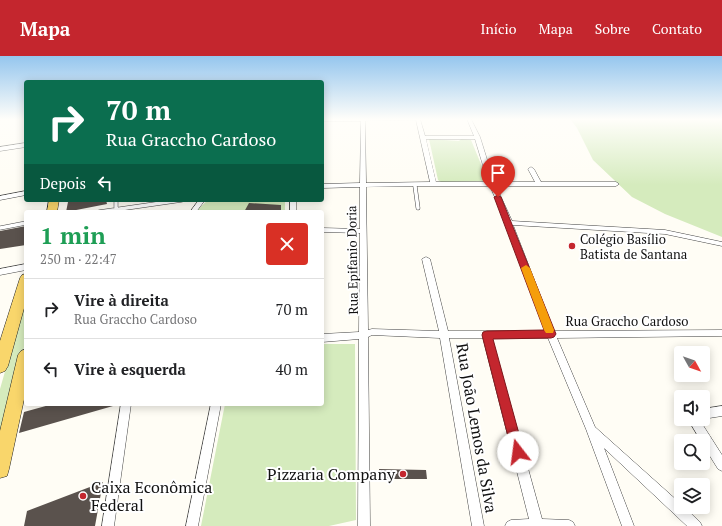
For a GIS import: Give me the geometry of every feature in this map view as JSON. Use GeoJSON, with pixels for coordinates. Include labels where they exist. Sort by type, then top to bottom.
{"type":"FeatureCollection","features":[{"type":"Feature","properties":{"kind":"main road"},"geometry":{"type":"LineString","coordinates":[[0,366],[24,285]]}},
{"type":"Feature","properties":{"kind":"main road"},"geometry":{"type":"LineString","coordinates":[[0,469],[24,364]]}},
{"type":"Feature","properties":{"kind":"street","name":"Rua Epifanio Doria"},"geometry":{"type":"LineString","coordinates":[[363,141],[365,336],[364,526]]}},
{"type":"Feature","properties":{"kind":"street"},"geometry":{"type":"LineString","coordinates":[[424,141],[433,184]]}},
{"type":"Feature","properties":{"kind":"street"},"geometry":{"type":"LineString","coordinates":[[478,141],[492,184],[509,223],[551,334],[591,429],[628,526]]}},
{"type":"Feature","properties":{"kind":"street"},"geometry":{"type":"LineString","coordinates":[[0,149],[24,145]]}},
{"type":"Feature","properties":{"kind":"street"},"geometry":{"type":"LineString","coordinates":[[531,169],[539,184]]}},
{"type":"Feature","properties":{"kind":"street"},"geometry":{"type":"LineString","coordinates":[[324,186],[363,184],[616,184]]}},
{"type":"Feature","properties":{"kind":"street"},"geometry":{"type":"LineString","coordinates":[[0,198],[24,193]]}},
{"type":"Feature","properties":{"kind":"street"},"geometry":{"type":"LineString","coordinates":[[509,223],[665,232],[722,244]]}},
{"type":"Feature","properties":{"kind":"street"},"geometry":{"type":"LineString","coordinates":[[324,230],[364,231]]}},
{"type":"Feature","properties":{"kind":"street","name":"Rua João Lemos da Silva"},"geometry":{"type":"LineString","coordinates":[[426,259],[444,335],[478,526]]}},
{"type":"Feature","properties":{"kind":"street"},"geometry":{"type":"LineString","coordinates":[[0,272],[24,266]]}},
{"type":"Feature","properties":{"kind":"street","name":"Rua Graccho Cardoso"},"geometry":{"type":"LineString","coordinates":[[324,338],[365,336],[372,332],[444,335],[722,333]]}},
{"type":"Feature","properties":{"kind":"street"},"geometry":{"type":"LineString","coordinates":[[487,335],[537,525]]}},
{"type":"Feature","properties":{"kind":"street"},"geometry":{"type":"LineString","coordinates":[[108,526],[126,406]]}},
{"type":"Feature","properties":{"kind":"street"},"geometry":{"type":"LineString","coordinates":[[192,526],[216,406]]}},
{"type":"Feature","properties":{"kind":"street"},"geometry":{"type":"LineString","coordinates":[[710,413],[722,412]]}},
{"type":"Feature","properties":{"kind":"street"},"geometry":{"type":"LineString","coordinates":[[697,426],[721,463]]}},
{"type":"Feature","properties":{"kind":"street"},"geometry":{"type":"LineString","coordinates":[[591,429],[696,526]]}},
{"type":"Feature","properties":{"kind":"street"},"geometry":{"type":"LineString","coordinates":[[511,526],[569,526]]}},
{"type":"Feature","properties":{"kind":"lane"},"geometry":{"type":"LineString","coordinates":[[415,184],[418,208]]}},
{"type":"Feature","properties":{"kind":"lane"},"geometry":{"type":"LineString","coordinates":[[116,202],[116,209]]}},
{"type":"Feature","properties":{"kind":"lane"},"geometry":{"type":"LineString","coordinates":[[110,210],[167,202]]}},
{"type":"Feature","properties":{"kind":"lane"},"geometry":{"type":"LineString","coordinates":[[0,228],[24,223]]}},
{"type":"Feature","properties":{"kind":"green space"},"geometry":{"type":"Polygon","coordinates":[[[429,141],[471,141],[488,181],[441,182],[438,180],[429,141]]]}},
{"type":"Feature","properties":{"kind":"green space"},"geometry":{"type":"Polygon","coordinates":[[[583,141],[722,141],[722,237],[665,214],[632,197],[593,160],[583,141]]]}},
{"type":"Feature","properties":{"kind":"green space"},"geometry":{"type":"Polygon","coordinates":[[[206,202],[285,202],[285,210],[197,210],[206,202]]]}},
{"type":"Feature","properties":{"kind":"green space"},"geometry":{"type":"Polygon","coordinates":[[[24,305],[24,347],[0,446],[0,389],[24,305]]]}},
{"type":"Feature","properties":{"kind":"green space"},"geometry":{"type":"Polygon","coordinates":[[[324,344],[355,344],[356,520],[329,526],[201,526],[225,406],[324,406],[324,344]]]}},
{"type":"Feature","properties":{"kind":"building"},"geometry":{"type":"Polygon","coordinates":[[[68,202],[106,202],[107,204],[76,210],[66,210],[68,202]]]}},
{"type":"Feature","properties":{"kind":"building"},"geometry":{"type":"Polygon","coordinates":[[[249,203],[281,205],[281,210],[245,210],[249,203]]]}},
{"type":"Feature","properties":{"kind":"building"},"geometry":{"type":"Polygon","coordinates":[[[24,226],[24,245],[0,249],[0,231],[24,226]]]}},
{"type":"Feature","properties":{"kind":"building"},"geometry":{"type":"Polygon","coordinates":[[[46,406],[113,406],[19,433],[24,412],[46,406]]]}},
{"type":"Feature","properties":{"kind":"building","name":"Pizzaria Company"},"geometry":{"type":"Polygon","coordinates":[[[379,469],[426,470],[427,479],[380,479],[379,469]]]}},
{"type":"Feature","properties":{"kind":"building","name":"Caixa Econômica Federal"},"geometry":{"type":"Polygon","coordinates":[[[103,482],[95,526],[24,526],[27,511],[103,482]]]}},
{"type":"Feature","properties":{"kind":"slow traffic"},"geometry":{"type":"LineString","coordinates":[[526,268],[549,330]]}},
{"type":"Feature","properties":{"kind":"place","name":"Colégio Basílio Batista de Santana"},"geometry":{"type":"Point","coordinates":[572,246]}},
{"type":"Feature","properties":{"kind":"place","name":"Pizzaria Company"},"geometry":{"type":"Point","coordinates":[403,474]}},
{"type":"Feature","properties":{"kind":"place","name":"Caixa Econômica Federal"},"geometry":{"type":"Point","coordinates":[83,496]}},
{"type":"Feature","properties":{"kind":"route"},"geometry":{"type":"LineString","coordinates":[[498,197],[551,334],[487,335],[518,452]]}}]}
